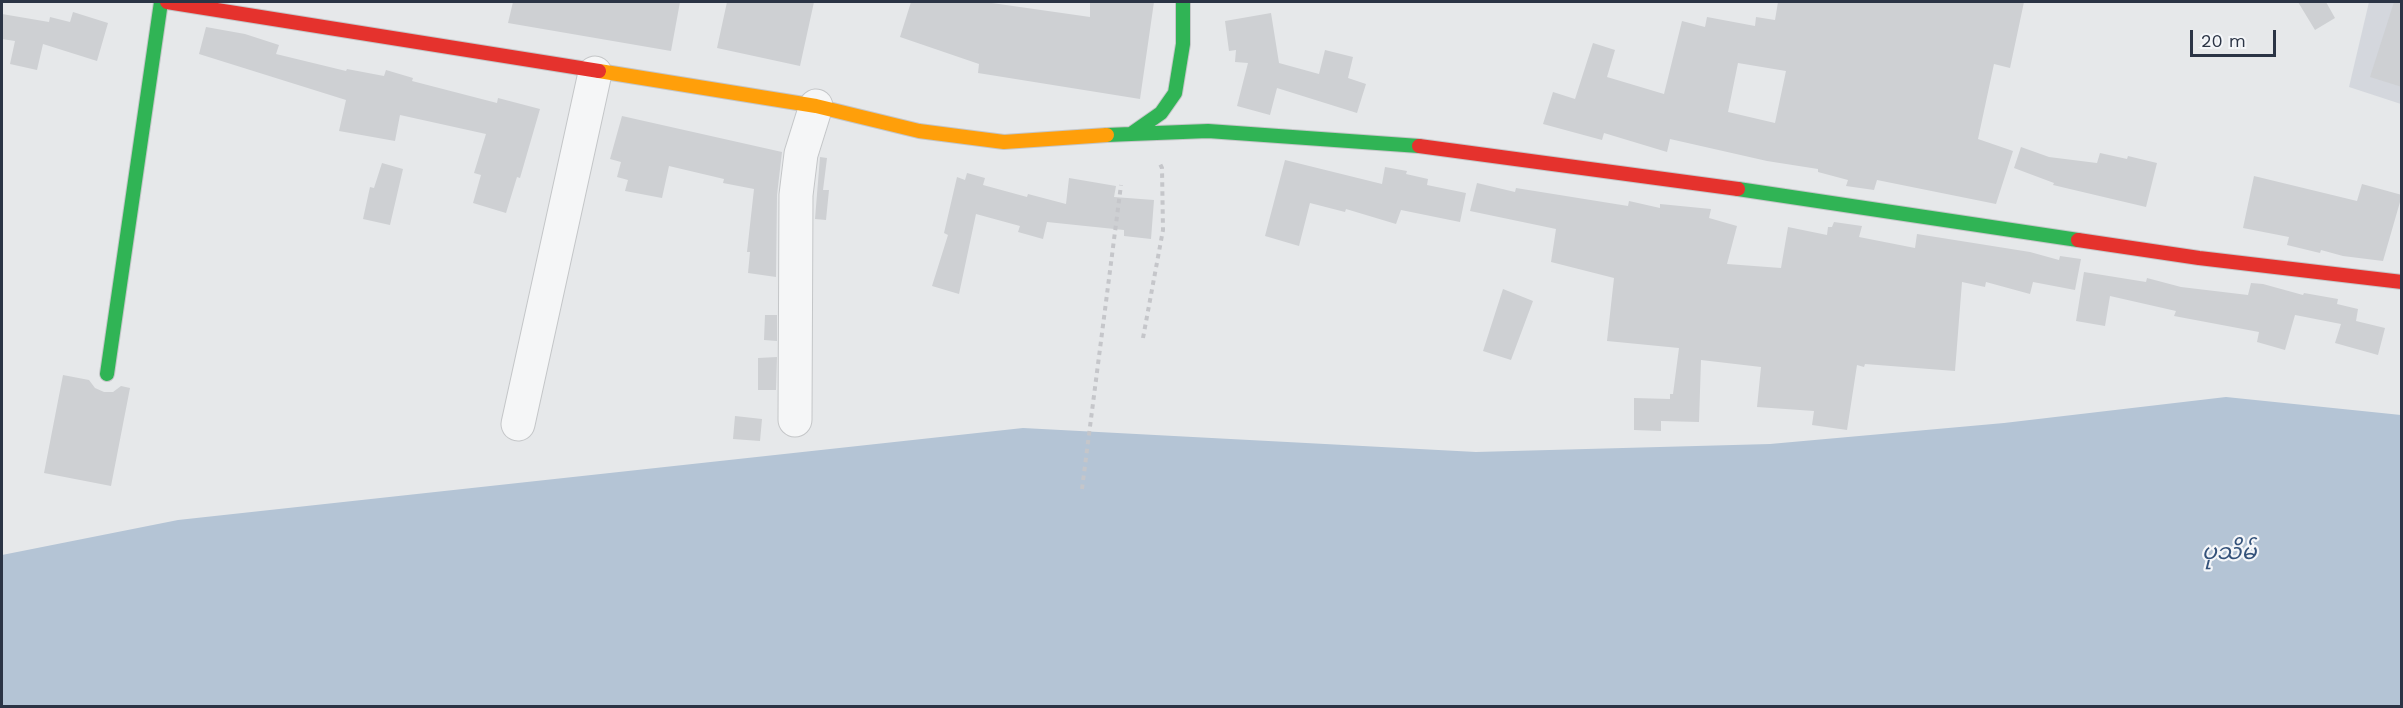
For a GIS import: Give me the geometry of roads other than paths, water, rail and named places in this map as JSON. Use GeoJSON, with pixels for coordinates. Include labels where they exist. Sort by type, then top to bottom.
{"type":"FeatureCollection","features":[{"type":"Feature","properties":{"kind":"street"},"geometry":{"type":"LineString","coordinates":[[107,374],[161,2]]}},
{"type":"Feature","properties":{"kind":"street"},"geometry":{"type":"LineString","coordinates":[[167,2],[257,9],[595,73],[816,106],[919,131],[1004,142],[1208,131],[1386,142],[1648,175],[2199,258],[2402,282]]}},
{"type":"Feature","properties":{"kind":"street"},"geometry":{"type":"LineString","coordinates":[[1131,134],[1161,113],[1175,93],[1183,44],[1184,2]]}},
{"type":"Feature","properties":{"kind":"street"},"geometry":{"type":"LineString","coordinates":[[518,424],[595,73]]}},
{"type":"Feature","properties":{"kind":"street"},"geometry":{"type":"LineString","coordinates":[[795,420],[796,195],[801,154],[816,106]]}},
{"type":"Feature","properties":{"kind":"water","name":"ပုသိမ်"},"geometry":{"type":"Polygon","coordinates":[[[2226,397],[2401,415],[2401,706],[2,706],[2,555],[178,520],[1023,428],[1476,452],[1770,444],[2004,423],[2226,397]]]}}]}
